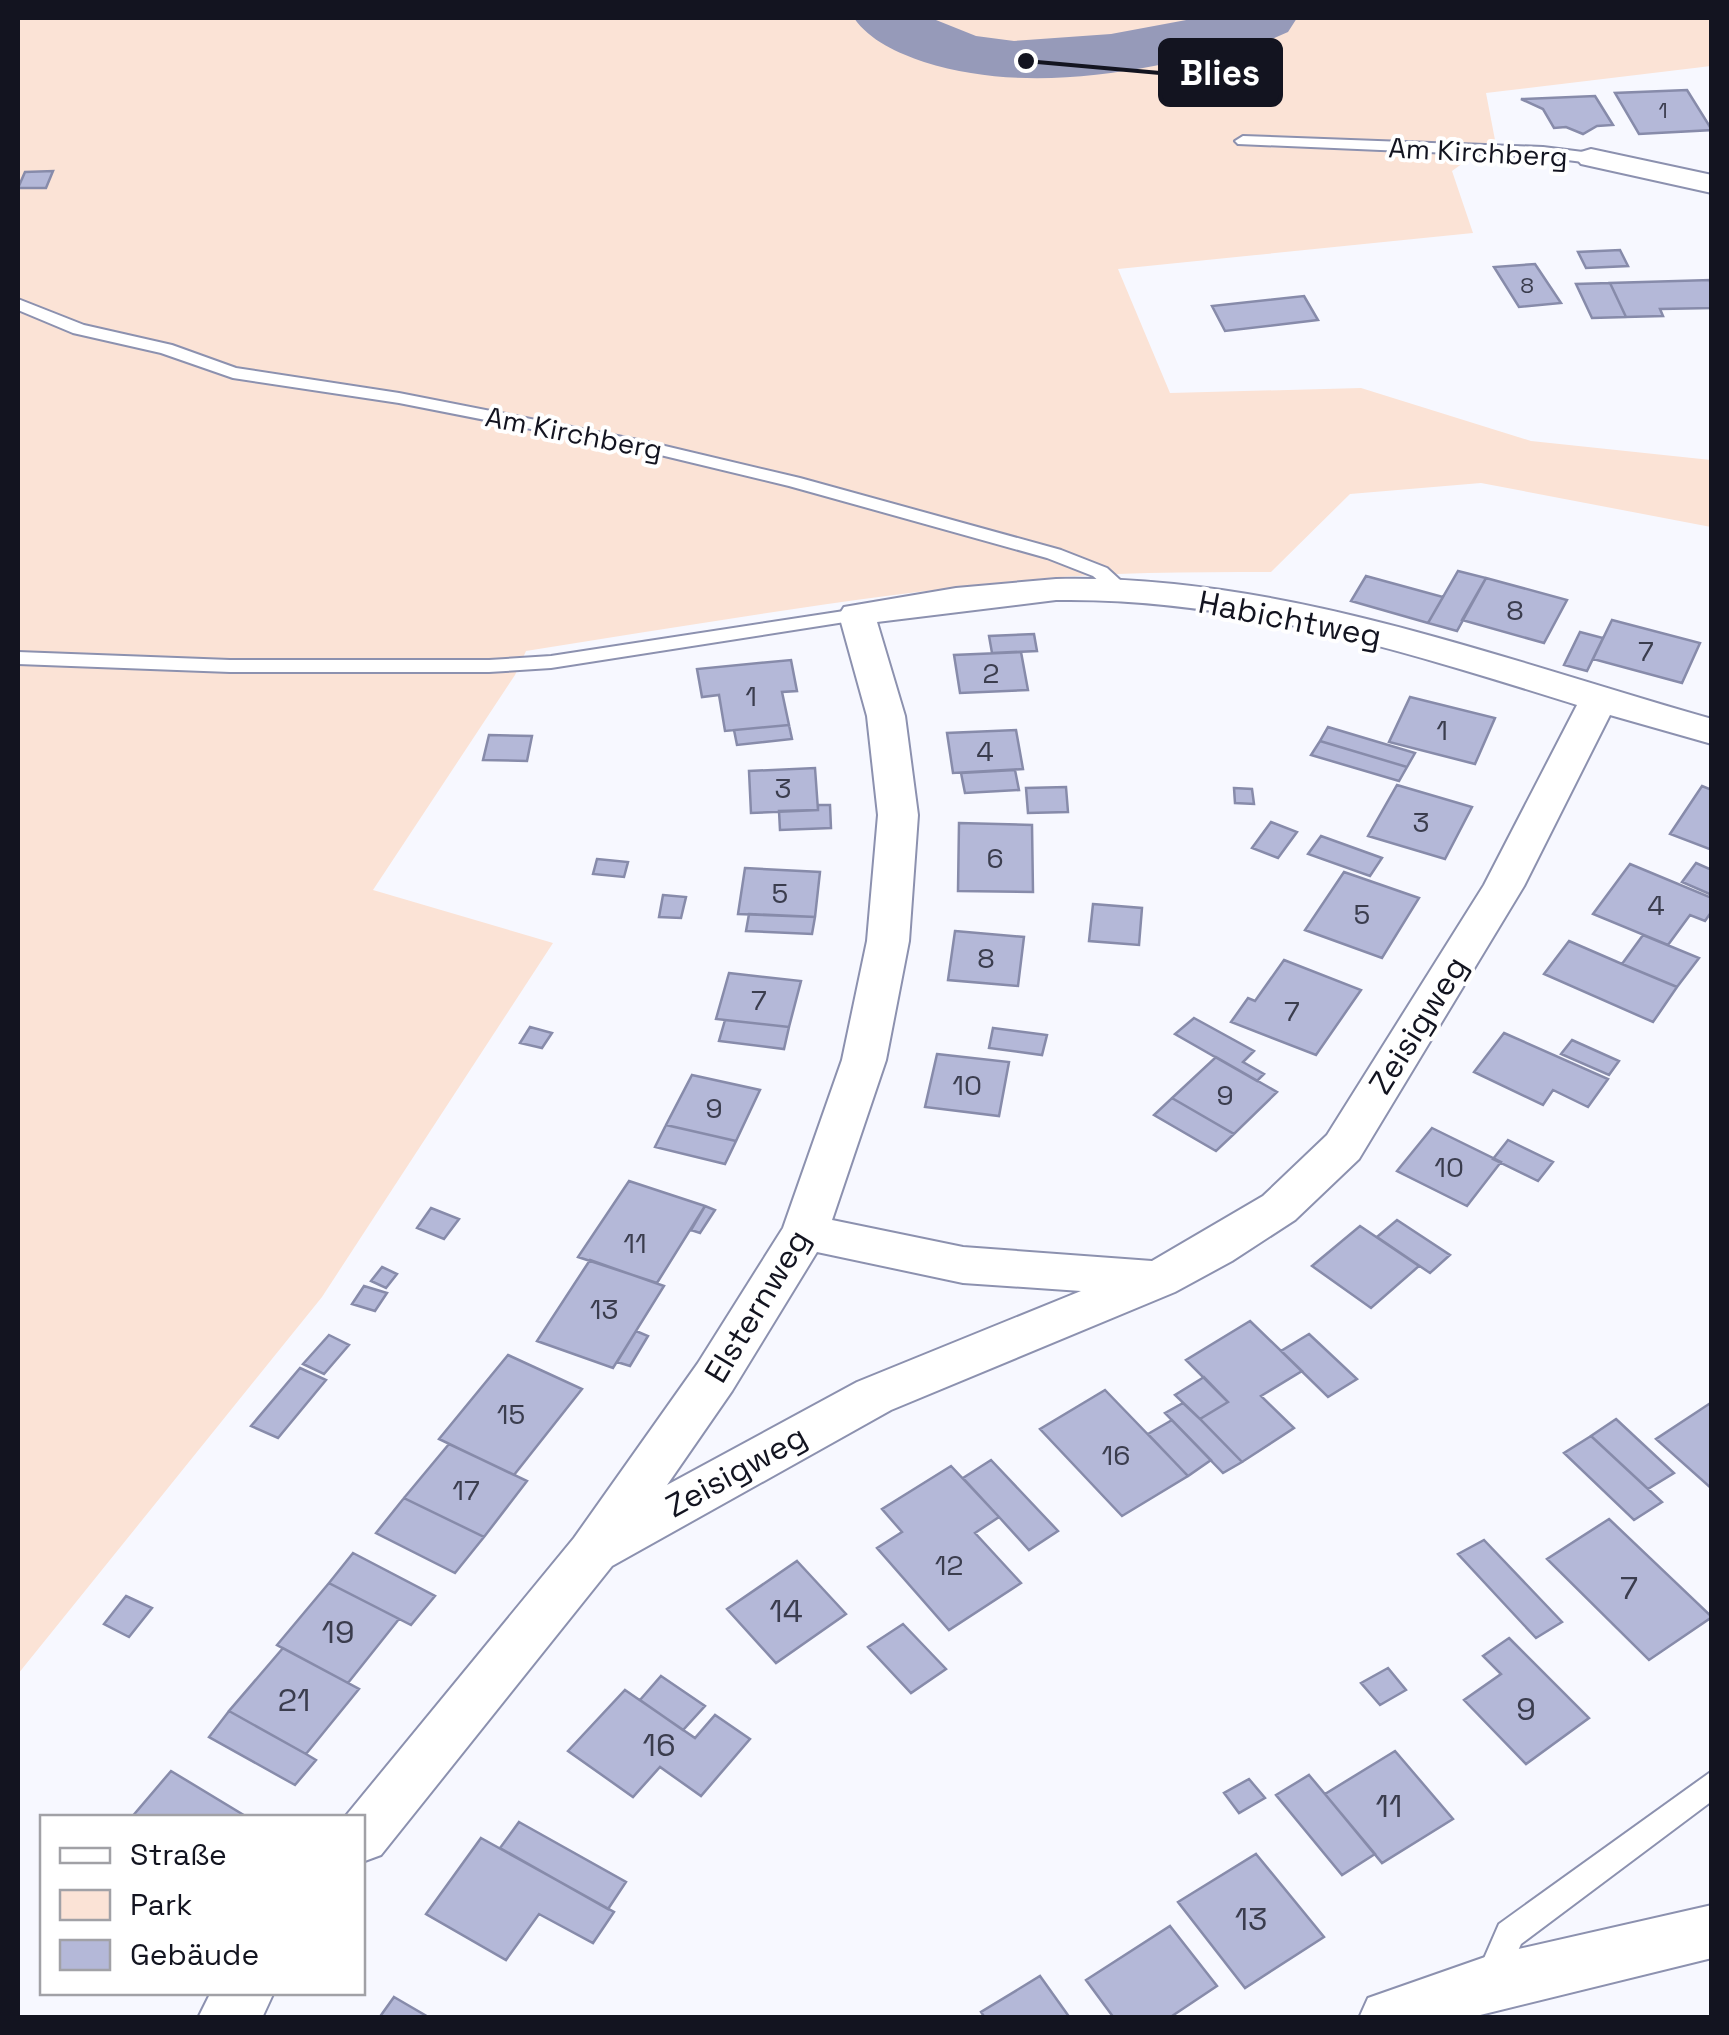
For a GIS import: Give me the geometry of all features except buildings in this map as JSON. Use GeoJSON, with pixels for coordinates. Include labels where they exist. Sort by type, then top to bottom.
{"type":"FeatureCollection","features":[{"type":"Feature","properties":{"kind":"street","name":"Am Kirchberg"},"geometry":{"type":"LineString","coordinates":[[1591,158],[1712,184]]}},
{"type":"Feature","properties":{"kind":"street","name":"Habichtweg"},"geometry":{"type":"LineString","coordinates":[[857,615],[1025,593],[1121,590],[1244,605],[1392,638],[1712,732]]}},
{"type":"Feature","properties":{"kind":"street","name":"Elsternweg"},"geometry":{"type":"LineString","coordinates":[[365,1833],[592,1554],[715,1377],[805,1232],[864,1060],[888,941],[898,815],[886,716],[857,615]]}},
{"type":"Feature","properties":{"kind":"street","name":"Zeisigweg"},"geometry":{"type":"LineString","coordinates":[[592,1554],[756,1458],[874,1396],[1159,1279],[1216,1249],[1279,1208],[1342,1147],[1504,886],[1598,701]]}},
{"type":"Feature","properties":{"kind":"street"},"geometry":{"type":"LineString","coordinates":[[805,1232],[963,1265],[1159,1279]]}},
{"type":"Feature","properties":{"kind":"street"},"geometry":{"type":"LineString","coordinates":[[1388,2018],[1488,1983],[1712,1931]]}},
{"type":"Feature","properties":{"kind":"street"},"geometry":{"type":"LineString","coordinates":[[228,2018],[244,1995]]}},
{"type":"Feature","properties":{"kind":"lane","name":"Am Kirchberg"},"geometry":{"type":"LineString","coordinates":[[1243,142],[1543,152],[1591,158]]}},
{"type":"Feature","properties":{"kind":"lane","name":"Am Kirchberg"},"geometry":{"type":"LineString","coordinates":[[18,304],[79,329],[166,349],[233,372],[399,398],[648,447],[794,482],[1054,554],[1100,572],[1121,590]]}},
{"type":"Feature","properties":{"kind":"lane"},"geometry":{"type":"LineString","coordinates":[[18,658],[230,666],[488,666],[551,662],[857,615]]}},
{"type":"Feature","properties":{"kind":"lane"},"geometry":{"type":"LineString","coordinates":[[1488,1983],[1510,1934],[1712,1784]]}},
{"type":"Feature","properties":{"kind":"green space"},"geometry":{"type":"Polygon","coordinates":[[[18,18],[1711,18],[1711,66],[1486,93],[1495,140],[1452,171],[1473,233],[1118,269],[1170,393],[1361,388],[1531,441],[1711,460],[1711,527],[1481,483],[1350,494],[1271,572],[1087,575],[1026,580],[901,594],[526,651],[515,675],[373,890],[553,943],[322,1297],[18,1674],[18,18]]]}},
{"type":"Feature","properties":{"kind":"waterway"},"geometry":{"type":"LineString","coordinates":[[886,18],[925,41],[968,55],[1014,60],[1111,54],[1249,25],[1265,18]]}},
{"type":"Feature","properties":{"kind":"place","name":"Blies"},"geometry":{"type":"Point","coordinates":[1026,61]}}]}
